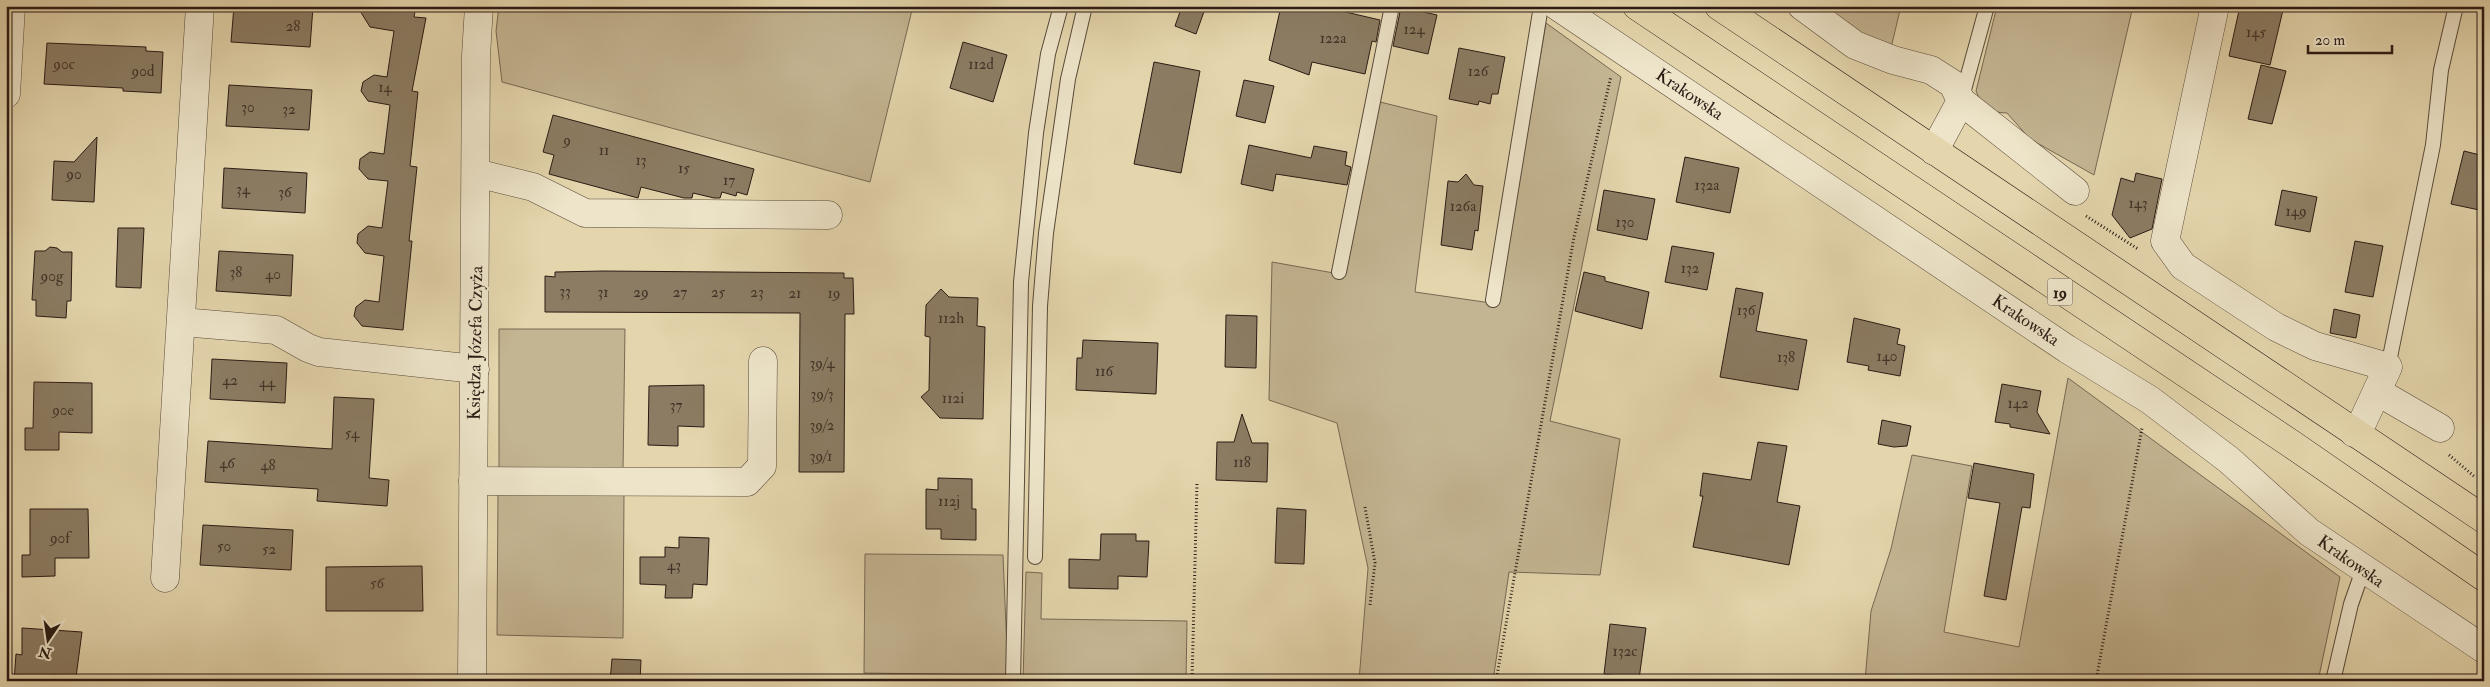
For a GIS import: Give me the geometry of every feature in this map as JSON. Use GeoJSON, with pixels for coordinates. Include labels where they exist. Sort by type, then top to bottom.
{"type":"FeatureCollection","features":[{"type":"Feature","properties":{"kind":"main road","name":"19"},"geometry":{"type":"LineString","coordinates":[[1637,6],[2290,443],[2484,577]]}},
{"type":"Feature","properties":{"kind":"main road"},"geometry":{"type":"LineString","coordinates":[[1719,6],[2484,519]]}},
{"type":"Feature","properties":{"kind":"street"},"geometry":{"type":"LineString","coordinates":[[6,94],[11,6]]}},
{"type":"Feature","properties":{"kind":"street"},"geometry":{"type":"LineString","coordinates":[[165,578],[200,6]]}},
{"type":"Feature","properties":{"kind":"street","name":"Księdza Józefa Czyża"},"geometry":{"type":"LineString","coordinates":[[472,681],[476,56],[479,6]]}},
{"type":"Feature","properties":{"kind":"street","name":"Krakowska"},"geometry":{"type":"LineString","coordinates":[[1557,6],[2067,349],[2150,400],[2229,460],[2309,532],[2363,570],[2484,649]]}},
{"type":"Feature","properties":{"kind":"street"},"geometry":{"type":"LineString","coordinates":[[1802,6],[1855,45],[1893,60],[1931,70],[1953,84],[1961,101],[2075,191]]}},
{"type":"Feature","properties":{"kind":"street"},"geometry":{"type":"LineString","coordinates":[[2215,6],[2165,241],[2183,266],[2276,327],[2383,380],[2438,427]]}},
{"type":"Feature","properties":{"kind":"street"},"geometry":{"type":"LineString","coordinates":[[1934,151],[1961,101]]}},
{"type":"Feature","properties":{"kind":"street"},"geometry":{"type":"LineString","coordinates":[[476,173],[533,187],[586,213],[828,215]]}},
{"type":"Feature","properties":{"kind":"street"},"geometry":{"type":"LineString","coordinates":[[182,322],[276,330],[319,352],[475,369]]}},
{"type":"Feature","properties":{"kind":"street"},"geometry":{"type":"LineString","coordinates":[[473,481],[747,482],[762,466],[763,361]]}},
{"type":"Feature","properties":{"kind":"street"},"geometry":{"type":"LineString","coordinates":[[2354,433],[2363,421],[2383,380]]}},
{"type":"Feature","properties":{"kind":"lane"},"geometry":{"type":"LineString","coordinates":[[1013,681],[1020,282],[1036,133],[1048,54],[1061,6]]}},
{"type":"Feature","properties":{"kind":"lane"},"geometry":{"type":"LineString","coordinates":[[1035,557],[1040,306],[1046,233],[1068,79],[1085,6]]}},
{"type":"Feature","properties":{"kind":"lane"},"geometry":{"type":"LineString","coordinates":[[1339,272],[1392,6]]}},
{"type":"Feature","properties":{"kind":"lane"},"geometry":{"type":"LineString","coordinates":[[1492,300],[1541,6]]}},
{"type":"Feature","properties":{"kind":"lane"},"geometry":{"type":"LineString","coordinates":[[1961,101],[1987,6]]}},
{"type":"Feature","properties":{"kind":"lane"},"geometry":{"type":"LineString","coordinates":[[2383,380],[2433,145],[2441,70],[2456,6]]}},
{"type":"Feature","properties":{"kind":"lane"},"geometry":{"type":"LineString","coordinates":[[2333,681],[2351,604],[2363,570]]}},
{"type":"Feature","properties":{"kind":"path"},"geometry":{"type":"LineString","coordinates":[[1496,681],[1574,237],[1618,46]]}},
{"type":"Feature","properties":{"kind":"path"},"geometry":{"type":"LineString","coordinates":[[2075,191],[2078,210],[2150,257],[2176,256]]}},
{"type":"Feature","properties":{"kind":"path"},"geometry":{"type":"LineString","coordinates":[[2096,681],[2143,424],[2150,400]]}},
{"type":"Feature","properties":{"kind":"path"},"geometry":{"type":"LineString","coordinates":[[2438,427],[2436,444],[2477,478]]}},
{"type":"Feature","properties":{"kind":"path"},"geometry":{"type":"LineString","coordinates":[[1192,681],[1197,482]]}},
{"type":"Feature","properties":{"kind":"path"},"geometry":{"type":"LineString","coordinates":[[1365,507],[1375,563],[1370,605]]}},
{"type":"Feature","properties":{"kind":"shaded area"},"geometry":{"type":"Polygon","coordinates":[[[499,6],[913,6],[870,182],[502,82],[496,31],[499,6]]]}},
{"type":"Feature","properties":{"kind":"shaded area"},"geometry":{"type":"Polygon","coordinates":[[[1832,6],[1901,6],[1891,48],[1847,27],[1834,18],[1832,6]]]}},
{"type":"Feature","properties":{"kind":"shaded area"},"geometry":{"type":"Polygon","coordinates":[[[1997,6],[2133,6],[2094,175],[2030,139],[2007,113],[1996,112],[1987,108],[1978,96],[1976,91],[1997,6]]]}},
{"type":"Feature","properties":{"kind":"shaded area"},"geometry":{"type":"Polygon","coordinates":[[[1546,23],[1621,77],[1550,421],[1620,439],[1600,575],[1509,572],[1493,681],[1359,681],[1368,568],[1337,423],[1269,400],[1272,262],[1345,275],[1376,101],[1437,116],[1415,292],[1498,304],[1546,23]]]}},
{"type":"Feature","properties":{"kind":"shaded area"},"geometry":{"type":"Polygon","coordinates":[[[499,329],[625,329],[623,470],[499,468],[499,329]]]}},
{"type":"Feature","properties":{"kind":"shaded area"},"geometry":{"type":"Polygon","coordinates":[[[2068,378],[2340,577],[2318,681],[1865,681],[1871,611],[1891,549],[1912,455],[1972,466],[1944,632],[2019,647],[2068,378]]]}},
{"type":"Feature","properties":{"kind":"shaded area"},"geometry":{"type":"Polygon","coordinates":[[[498,493],[624,495],[623,638],[497,635],[498,493]]]}},
{"type":"Feature","properties":{"kind":"shaded area"},"geometry":{"type":"Polygon","coordinates":[[[865,554],[1003,555],[1008,675],[864,673],[865,554]]]}},
{"type":"Feature","properties":{"kind":"shaded area"},"geometry":{"type":"Polygon","coordinates":[[[1026,572],[1042,573],[1041,619],[1187,621],[1186,681],[1023,681],[1026,572]]]}},
{"type":"Feature","properties":{"kind":"building"},"geometry":{"type":"Polygon","coordinates":[[[234,6],[313,7],[310,47],[231,42],[234,6]]]}},
{"type":"Feature","properties":{"kind":"building"},"geometry":{"type":"Polygon","coordinates":[[[357,6],[416,6],[414,17],[426,18],[412,91],[418,92],[410,166],[417,167],[409,241],[412,241],[403,330],[362,326],[354,316],[356,307],[365,300],[379,302],[384,256],[365,253],[357,243],[358,234],[368,226],[382,228],[388,181],[368,179],[359,169],[360,159],[370,152],[384,154],[390,105],[368,101],[361,91],[363,82],[374,75],[387,77],[394,31],[370,27],[357,6]]]}},
{"type":"Feature","properties":{"kind":"building"},"geometry":{"type":"Polygon","coordinates":[[[1182,6],[1206,6],[1196,34],[1175,26],[1182,6]]]}},
{"type":"Feature","properties":{"kind":"building"},"geometry":{"type":"Polygon","coordinates":[[[1281,6],[1320,6],[1380,20],[1376,42],[1372,41],[1365,74],[1312,62],[1309,75],[1269,60],[1281,6]]]}},
{"type":"Feature","properties":{"kind":"building"},"geometry":{"type":"Polygon","coordinates":[[[2240,6],[2264,6],[2283,10],[2270,65],[2229,56],[2240,6]]]}},
{"type":"Feature","properties":{"kind":"building"},"geometry":{"type":"Polygon","coordinates":[[[1401,7],[1437,15],[1428,54],[1393,46],[1401,7]]]}},
{"type":"Feature","properties":{"kind":"building"},"geometry":{"type":"Polygon","coordinates":[[[963,42],[1007,55],[993,102],[950,88],[963,42]]]}},
{"type":"Feature","properties":{"kind":"building"},"geometry":{"type":"Polygon","coordinates":[[[47,43],[146,47],[146,51],[163,52],[161,93],[123,91],[123,88],[44,84],[47,43]]]}},
{"type":"Feature","properties":{"kind":"building"},"geometry":{"type":"Polygon","coordinates":[[[1459,48],[1505,57],[1498,94],[1492,94],[1490,104],[1479,101],[1478,105],[1449,99],[1459,48]]]}},
{"type":"Feature","properties":{"kind":"building"},"geometry":{"type":"Polygon","coordinates":[[[1154,62],[1200,71],[1181,173],[1134,164],[1154,62]]]}},
{"type":"Feature","properties":{"kind":"building"},"geometry":{"type":"Polygon","coordinates":[[[2261,65],[2286,71],[2272,124],[2248,119],[2261,65]]]}},
{"type":"Feature","properties":{"kind":"building"},"geometry":{"type":"Polygon","coordinates":[[[1244,80],[1274,86],[1265,123],[1236,116],[1244,80]]]}},
{"type":"Feature","properties":{"kind":"building"},"geometry":{"type":"Polygon","coordinates":[[[229,85],[312,90],[309,130],[226,126],[229,85]]]}},
{"type":"Feature","properties":{"kind":"building"},"geometry":{"type":"Polygon","coordinates":[[[553,115],[754,169],[747,195],[737,192],[736,196],[722,192],[720,198],[714,198],[693,193],[692,198],[684,198],[641,187],[638,198],[549,174],[554,155],[543,152],[553,115]]]}},
{"type":"Feature","properties":{"kind":"building"},"geometry":{"type":"Polygon","coordinates":[[[97,137],[94,202],[52,200],[54,161],[74,162],[97,137]]]}},
{"type":"Feature","properties":{"kind":"building"},"geometry":{"type":"Polygon","coordinates":[[[1249,145],[1311,158],[1314,146],[1347,152],[1345,165],[1351,167],[1347,185],[1276,174],[1273,191],[1241,184],[1249,145]]]}},
{"type":"Feature","properties":{"kind":"building"},"geometry":{"type":"Polygon","coordinates":[[[2464,151],[2484,156],[2484,211],[2451,204],[2464,151]]]}},
{"type":"Feature","properties":{"kind":"building"},"geometry":{"type":"Polygon","coordinates":[[[1685,157],[1739,168],[1730,213],[1676,202],[1685,157]]]}},
{"type":"Feature","properties":{"kind":"building"},"geometry":{"type":"Polygon","coordinates":[[[224,168],[307,173],[305,213],[222,208],[224,168]]]}},
{"type":"Feature","properties":{"kind":"building"},"geometry":{"type":"Polygon","coordinates":[[[2136,173],[2162,179],[2152,229],[2130,238],[2112,215],[2121,178],[2134,182],[2136,173]]]}},
{"type":"Feature","properties":{"kind":"building"},"geometry":{"type":"Polygon","coordinates":[[[1466,174],[1474,185],[1483,186],[1478,231],[1475,230],[1472,250],[1441,245],[1448,181],[1458,182],[1466,174]]]}},
{"type":"Feature","properties":{"kind":"building"},"geometry":{"type":"Polygon","coordinates":[[[1604,190],[1655,199],[1647,240],[1597,230],[1604,190]]]}},
{"type":"Feature","properties":{"kind":"building"},"geometry":{"type":"Polygon","coordinates":[[[2282,190],[2317,197],[2310,232],[2275,225],[2282,190]]]}},
{"type":"Feature","properties":{"kind":"building"},"geometry":{"type":"Polygon","coordinates":[[[118,228],[144,228],[141,288],[116,287],[118,228]]]}},
{"type":"Feature","properties":{"kind":"building"},"geometry":{"type":"Polygon","coordinates":[[[2355,241],[2383,246],[2373,297],[2345,292],[2355,241]]]}},
{"type":"Feature","properties":{"kind":"building"},"geometry":{"type":"Polygon","coordinates":[[[1672,246],[1714,253],[1707,290],[1665,282],[1672,246]]]}},
{"type":"Feature","properties":{"kind":"building"},"geometry":{"type":"Polygon","coordinates":[[[50,247],[57,248],[62,252],[72,252],[71,301],[67,301],[66,318],[36,316],[36,300],[32,300],[35,251],[45,251],[50,247]]]}},
{"type":"Feature","properties":{"kind":"building"},"geometry":{"type":"Polygon","coordinates":[[[219,251],[293,255],[291,296],[216,291],[219,251]]]}},
{"type":"Feature","properties":{"kind":"building"},"geometry":{"type":"Polygon","coordinates":[[[555,272],[844,273],[844,278],[853,278],[854,314],[845,314],[844,472],[799,472],[800,313],[545,312],[545,276],[555,277],[555,272]]]}},
{"type":"Feature","properties":{"kind":"building"},"geometry":{"type":"Polygon","coordinates":[[[1584,272],[1605,277],[1605,281],[1649,292],[1642,329],[1575,311],[1584,272]]]}},
{"type":"Feature","properties":{"kind":"building"},"geometry":{"type":"Polygon","coordinates":[[[1736,288],[1763,293],[1756,331],[1807,340],[1798,390],[1720,377],[1736,288]]]}},
{"type":"Feature","properties":{"kind":"building"},"geometry":{"type":"Polygon","coordinates":[[[941,289],[949,297],[978,298],[977,326],[985,327],[983,419],[940,418],[921,397],[929,390],[930,337],[925,336],[926,305],[941,289]]]}},
{"type":"Feature","properties":{"kind":"building"},"geometry":{"type":"Polygon","coordinates":[[[2334,309],[2360,315],[2356,338],[2330,333],[2334,309]]]}},
{"type":"Feature","properties":{"kind":"building"},"geometry":{"type":"Polygon","coordinates":[[[1226,315],[1257,316],[1256,368],[1225,367],[1226,315]]]}},
{"type":"Feature","properties":{"kind":"building"},"geometry":{"type":"Polygon","coordinates":[[[1854,318],[1900,329],[1897,344],[1905,346],[1900,376],[1868,370],[1869,366],[1847,362],[1854,318]]]}},
{"type":"Feature","properties":{"kind":"building"},"geometry":{"type":"Polygon","coordinates":[[[1083,340],[1158,343],[1156,394],[1076,390],[1077,358],[1082,358],[1083,340]]]}},
{"type":"Feature","properties":{"kind":"building"},"geometry":{"type":"Polygon","coordinates":[[[212,359],[287,363],[285,403],[210,399],[212,359]]]}},
{"type":"Feature","properties":{"kind":"building"},"geometry":{"type":"Polygon","coordinates":[[[34,382],[92,383],[92,433],[59,432],[59,450],[25,450],[25,428],[33,428],[34,382]]]}},
{"type":"Feature","properties":{"kind":"building"},"geometry":{"type":"Polygon","coordinates":[[[2002,384],[2041,391],[2037,412],[2050,434],[2010,427],[2010,424],[1995,422],[2002,384]]]}},
{"type":"Feature","properties":{"kind":"building"},"geometry":{"type":"Polygon","coordinates":[[[704,385],[704,427],[678,426],[678,446],[648,445],[649,386],[704,385]]]}},
{"type":"Feature","properties":{"kind":"building"},"geometry":{"type":"Polygon","coordinates":[[[334,397],[374,399],[369,478],[389,480],[387,506],[317,501],[318,489],[205,482],[208,441],[332,449],[334,397]]]}},
{"type":"Feature","properties":{"kind":"building"},"geometry":{"type":"Polygon","coordinates":[[[1242,414],[1252,443],[1268,443],[1267,482],[1216,480],[1217,442],[1234,442],[1242,414]]]}},
{"type":"Feature","properties":{"kind":"building"},"geometry":{"type":"Polygon","coordinates":[[[1882,420],[1911,426],[1907,446],[1894,447],[1878,444],[1882,420]]]}},
{"type":"Feature","properties":{"kind":"building"},"geometry":{"type":"Polygon","coordinates":[[[1758,442],[1787,446],[1777,502],[1800,506],[1789,565],[1693,547],[1703,496],[1700,496],[1703,473],[1751,480],[1758,442]]]}},
{"type":"Feature","properties":{"kind":"building"},"geometry":{"type":"Polygon","coordinates":[[[1974,463],[2034,474],[2030,508],[2022,507],[2006,600],[1984,596],[2000,503],[1968,498],[1974,463]]]}},
{"type":"Feature","properties":{"kind":"building"},"geometry":{"type":"Polygon","coordinates":[[[938,478],[972,479],[972,509],[976,509],[976,540],[941,539],[941,529],[926,529],[926,489],[938,490],[938,478]]]}},
{"type":"Feature","properties":{"kind":"building"},"geometry":{"type":"Polygon","coordinates":[[[1277,508],[1306,510],[1304,564],[1275,563],[1277,508]]]}},
{"type":"Feature","properties":{"kind":"building"},"geometry":{"type":"Polygon","coordinates":[[[30,509],[88,509],[89,558],[55,558],[55,576],[22,577],[22,555],[30,555],[30,509]]]}},
{"type":"Feature","properties":{"kind":"building"},"geometry":{"type":"Polygon","coordinates":[[[203,525],[293,530],[291,570],[200,565],[203,525]]]}},
{"type":"Feature","properties":{"kind":"building"},"geometry":{"type":"Polygon","coordinates":[[[1101,534],[1136,534],[1136,541],[1149,541],[1147,577],[1118,576],[1118,589],[1069,588],[1069,559],[1100,560],[1101,534]]]}},
{"type":"Feature","properties":{"kind":"building"},"geometry":{"type":"Polygon","coordinates":[[[679,537],[709,538],[707,585],[693,584],[692,598],[665,598],[666,585],[640,584],[640,557],[665,557],[665,547],[679,548],[679,537]]]}},
{"type":"Feature","properties":{"kind":"building"},"geometry":{"type":"Polygon","coordinates":[[[422,566],[423,611],[326,611],[326,567],[422,566]]]}},
{"type":"Feature","properties":{"kind":"building"},"geometry":{"type":"Polygon","coordinates":[[[1610,624],[1646,628],[1639,679],[1604,674],[1610,624]]]}},
{"type":"Feature","properties":{"kind":"building"},"geometry":{"type":"Polygon","coordinates":[[[22,628],[82,632],[76,677],[53,675],[52,681],[14,681],[16,654],[22,655],[22,628]]]}},
{"type":"Feature","properties":{"kind":"building"},"geometry":{"type":"Polygon","coordinates":[[[612,659],[641,660],[640,681],[610,681],[612,659]]]}}]}
